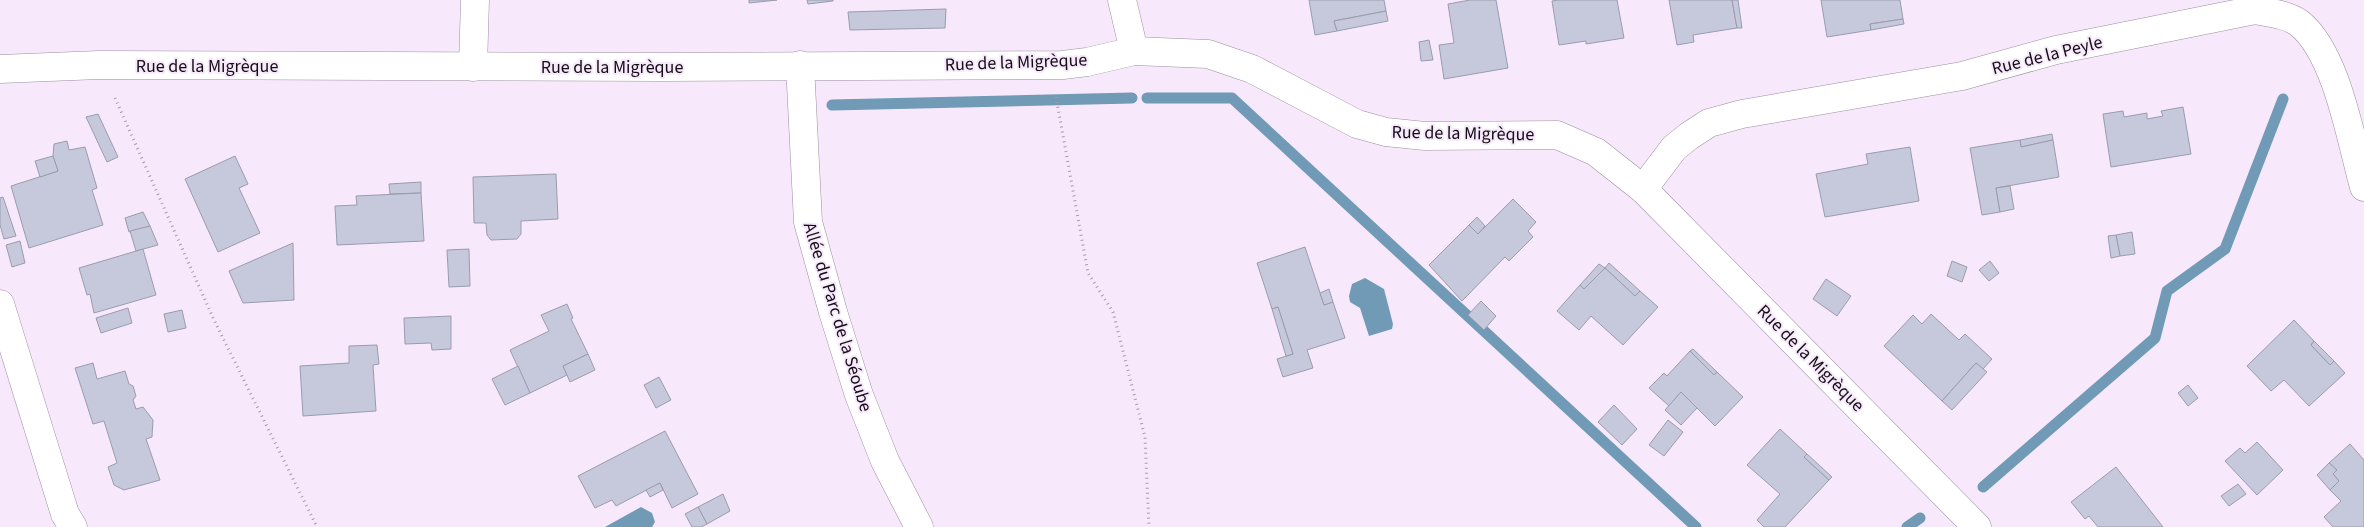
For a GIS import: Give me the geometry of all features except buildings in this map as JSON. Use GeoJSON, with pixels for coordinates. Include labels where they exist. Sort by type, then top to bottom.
{"type":"FeatureCollection","features":[{"type":"Feature","properties":{"kind":"street"},"geometry":{"type":"LineString","coordinates":[[472,67],[475,0]]}},
{"type":"Feature","properties":{"kind":"street"},"geometry":{"type":"LineString","coordinates":[[1122,0],[1134,51]]}},
{"type":"Feature","properties":{"kind":"street","name":"Rue de la Peyle"},"geometry":{"type":"LineString","coordinates":[[1643,189],[1674,148],[1709,123],[1742,114],[1962,76],[2056,50],[2256,10],[2280,14],[2297,22],[2309,32],[2319,46],[2334,80],[2364,187]]}},
{"type":"Feature","properties":{"kind":"street","name":"Rue de la Migrèque"},"geometry":{"type":"LineString","coordinates":[[0,68],[99,65],[472,67],[1050,65],[1087,62],[1134,51],[1208,54],[1252,69],[1357,124],[1386,132],[1424,136],[1557,135],[1596,152],[1643,189],[1976,527]]}},
{"type":"Feature","properties":{"kind":"street","name":"Allée du Parc de la Séoube"},"geometry":{"type":"LineString","coordinates":[[800,65],[808,222],[859,395],[885,461],[919,527]]}},
{"type":"Feature","properties":{"kind":"street"},"geometry":{"type":"LineString","coordinates":[[0,304],[65,514],[73,527]]}},
{"type":"Feature","properties":{"kind":"path"},"geometry":{"type":"LineString","coordinates":[[99,65],[214,320],[317,527]]}},
{"type":"Feature","properties":{"kind":"path"},"geometry":{"type":"LineString","coordinates":[[1050,65],[1088,272],[1114,312],[1145,437],[1149,527]]}},
{"type":"Feature","properties":{"kind":"water"},"geometry":{"type":"Polygon","coordinates":[[[1365,278],[1384,289],[1393,324],[1392,329],[1369,336],[1360,308],[1350,302],[1349,296],[1352,284],[1365,278]]]}},
{"type":"Feature","properties":{"kind":"water"},"geometry":{"type":"Polygon","coordinates":[[[641,507],[652,513],[655,522],[652,527],[605,527],[641,507]]]}},
{"type":"Feature","properties":{"kind":"waterway"},"geometry":{"type":"LineString","coordinates":[[832,105],[1132,98]]}},
{"type":"Feature","properties":{"kind":"waterway"},"geometry":{"type":"LineString","coordinates":[[1147,98],[1232,98],[1696,527]]}},
{"type":"Feature","properties":{"kind":"waterway"},"geometry":{"type":"LineString","coordinates":[[1983,487],[2155,338],[2167,291],[2225,249],[2283,99]]}},
{"type":"Feature","properties":{"kind":"waterway"},"geometry":{"type":"LineString","coordinates":[[1907,527],[1920,518]]}}]}
